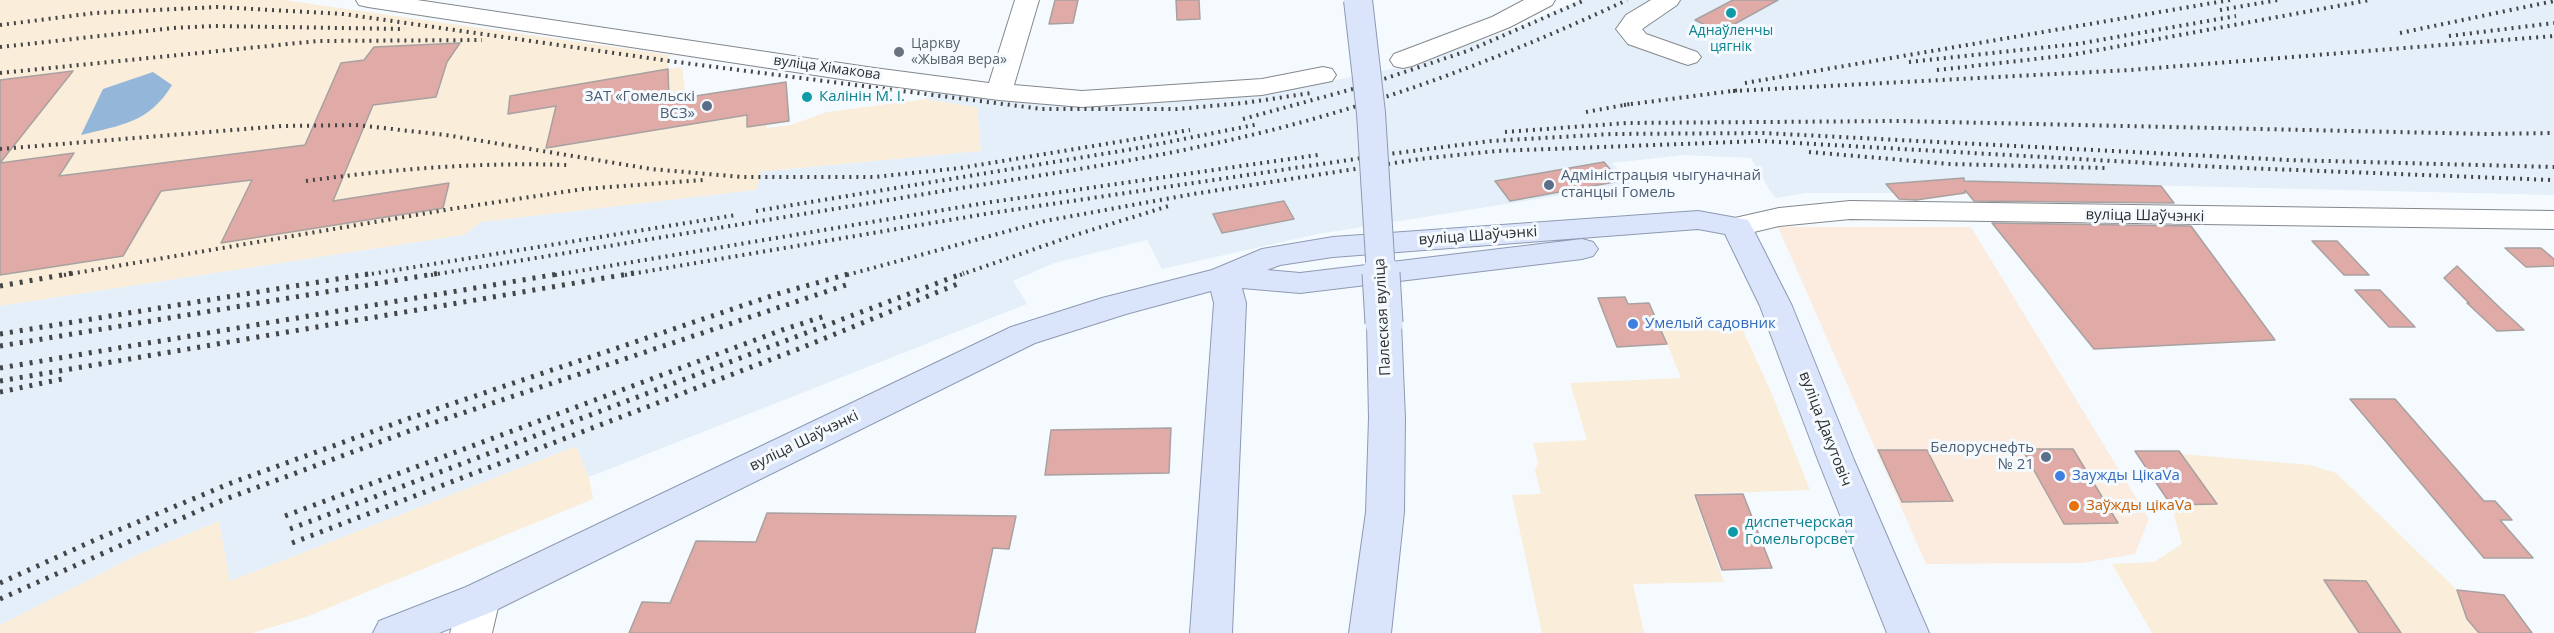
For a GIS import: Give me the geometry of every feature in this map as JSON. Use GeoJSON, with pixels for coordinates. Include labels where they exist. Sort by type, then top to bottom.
{"type":"FeatureCollection","features":[{"type":"Feature","properties":{"kind":"main road","name":"Палеская вуліца"},"geometry":{"type":"LineString","coordinates":[[1358,0],[1371,113],[1384,323],[1387,418],[1385,512],[1370,633]]}},
{"type":"Feature","properties":{"kind":"main road","name":"вуліца Шаўчэнкі"},"geometry":{"type":"LineString","coordinates":[[394,633],[475,616],[1023,336],[1114,306],[1223,277],[1300,283],[1509,246],[1698,220],[1737,226]]}},
{"type":"Feature","properties":{"kind":"main road","name":"вуліца Шаўчэнкі"},"geometry":{"type":"LineString","coordinates":[[1509,246],[1683,238],[1737,226]]}},
{"type":"Feature","properties":{"kind":"main road","name":"вуліца Дакутовіч"},"geometry":{"type":"LineString","coordinates":[[1737,226],[1776,306],[1836,460],[1908,633]]}},
{"type":"Feature","properties":{"kind":"main road","name":"вуліца Шаўчэнкі"},"geometry":{"type":"LineString","coordinates":[[1683,238],[1724,246],[1757,264]]}},
{"type":"Feature","properties":{"kind":"main road"},"geometry":{"type":"LineString","coordinates":[[1211,633],[1230,303],[1223,277]]}},
{"type":"Feature","properties":{"kind":"street","name":"вуліца Хімакова"},"geometry":{"type":"LineString","coordinates":[[375,0],[999,92],[1082,99],[1262,87],[1323,75]]}},
{"type":"Feature","properties":{"kind":"street"},"geometry":{"type":"LineString","coordinates":[[999,92],[1028,0]]}},
{"type":"Feature","properties":{"kind":"street"},"geometry":{"type":"LineString","coordinates":[[1403,60],[1501,22],[1543,0]]}},
{"type":"Feature","properties":{"kind":"street"},"geometry":{"type":"LineString","coordinates":[[1668,0],[1635,20],[1629,29],[1638,39],[1688,57]]}},
{"type":"Feature","properties":{"kind":"street","name":"вуліца Шаўчэнкі"},"geometry":{"type":"LineString","coordinates":[[1737,226],[1797,214],[1850,210],[2554,220]]}},
{"type":"Feature","properties":{"kind":"shaded area","name":"ЗАТ «Гомельскі ВСЗ»"},"geometry":{"type":"Polygon","coordinates":[[[0,0],[284,0],[670,55],[668,69],[682,67],[686,97],[786,82],[789,121],[767,124],[767,128],[791,125],[827,112],[926,99],[977,107],[981,151],[759,172],[761,176],[757,190],[481,222],[464,235],[0,306],[0,0]]]}},
{"type":"Feature","properties":{"kind":"shaded area"},"geometry":{"type":"Polygon","coordinates":[[[1579,0],[2554,0],[2554,195],[1930,180],[1887,184],[1894,193],[1807,193],[1776,198],[1751,158],[1683,155],[1612,163],[1631,184],[1318,234],[1162,269],[1147,240],[1054,263],[1013,281],[1027,304],[589,477],[576,446],[230,581],[219,521],[139,554],[0,625],[0,306],[464,235],[481,222],[756,190],[761,176],[759,172],[981,151],[977,107],[926,99],[933,89],[1041,103],[1276,92],[1411,65],[1519,27],[1579,0]]]}},
{"type":"Feature","properties":{"kind":"shaded area"},"geometry":{"type":"Polygon","coordinates":[[[1778,227],[1971,227],[2149,519],[2135,554],[2083,563],[1926,564],[1778,227]]]}},
{"type":"Feature","properties":{"kind":"shaded area"},"geometry":{"type":"Polygon","coordinates":[[[1739,322],[1771,392],[1810,490],[1693,494],[1724,582],[1633,584],[1644,633],[1542,633],[1512,495],[1541,494],[1535,471],[1538,462],[1533,443],[1587,440],[1570,383],[1681,378],[1661,328],[1739,322]]]}},
{"type":"Feature","properties":{"kind":"shaded area"},"geometry":{"type":"Polygon","coordinates":[[[576,446],[589,477],[593,499],[306,617],[252,633],[0,633],[0,625],[139,554],[219,521],[230,581],[576,446]]]}},
{"type":"Feature","properties":{"kind":"shaded area"},"geometry":{"type":"Polygon","coordinates":[[[2135,451],[2179,451],[2181,454],[2310,465],[2336,473],[2457,590],[2504,595],[2532,633],[2152,633],[2112,564],[2154,562],[2182,544],[2171,505],[2135,451]]]}},
{"type":"Feature","properties":{"kind":"water"},"geometry":{"type":"Polygon","coordinates":[[[153,72],[172,85],[154,107],[133,121],[81,135],[103,89],[153,72]]]}},
{"type":"Feature","properties":{"kind":"building"},"geometry":{"type":"Polygon","coordinates":[[[1055,0],[1078,0],[1073,23],[1049,24],[1055,0]]]}},
{"type":"Feature","properties":{"kind":"building"},"geometry":{"type":"Polygon","coordinates":[[[1176,0],[1199,0],[1200,19],[1177,20],[1176,0]]]}},
{"type":"Feature","properties":{"kind":"building","name":"Аднаўленчы цягнік"},"geometry":{"type":"Polygon","coordinates":[[[1733,0],[1778,0],[1720,32],[1695,20],[1733,0]]]}},
{"type":"Feature","properties":{"kind":"building"},"geometry":{"type":"Polygon","coordinates":[[[460,43],[447,62],[436,97],[373,105],[333,201],[449,183],[443,208],[221,243],[252,180],[161,191],[123,256],[0,275],[0,163],[74,153],[59,176],[305,145],[341,63],[364,60],[374,47],[460,43]]]}},
{"type":"Feature","properties":{"kind":"building","name":"ЗАТ «Гомельскі ВСЗ»"},"geometry":{"type":"Polygon","coordinates":[[[668,69],[669,100],[786,82],[789,121],[747,127],[747,115],[546,148],[556,106],[508,114],[510,96],[668,69]]]}},
{"type":"Feature","properties":{"kind":"building"},"geometry":{"type":"Polygon","coordinates":[[[73,71],[0,163],[0,80],[73,71]]]}},
{"type":"Feature","properties":{"kind":"building","name":"Адміністрацыя чыгуначнай станцыі Гомель"},"geometry":{"type":"Polygon","coordinates":[[[1604,162],[1620,181],[1510,201],[1495,181],[1604,162]]]}},
{"type":"Feature","properties":{"kind":"building"},"geometry":{"type":"Polygon","coordinates":[[[1964,178],[1964,181],[2161,186],[2174,203],[1974,201],[1965,190],[1965,193],[1916,200],[1899,199],[1886,184],[1964,178]]]}},
{"type":"Feature","properties":{"kind":"building"},"geometry":{"type":"Polygon","coordinates":[[[1284,201],[1294,219],[1222,233],[1213,214],[1284,201]]]}},
{"type":"Feature","properties":{"kind":"building"},"geometry":{"type":"Polygon","coordinates":[[[1992,223],[2191,226],[2275,340],[2094,349],[1992,223]]]}},
{"type":"Feature","properties":{"kind":"building"},"geometry":{"type":"Polygon","coordinates":[[[2312,241],[2337,241],[2369,275],[2344,275],[2312,241]]]}},
{"type":"Feature","properties":{"kind":"building"},"geometry":{"type":"Polygon","coordinates":[[[2505,248],[2541,248],[2554,259],[2554,266],[2526,267],[2505,248]]]}},
{"type":"Feature","properties":{"kind":"building"},"geometry":{"type":"Polygon","coordinates":[[[2457,266],[2524,330],[2497,331],[2467,303],[2469,303],[2444,278],[2457,266]]]}},
{"type":"Feature","properties":{"kind":"building"},"geometry":{"type":"Polygon","coordinates":[[[2355,290],[2380,290],[2415,327],[2389,327],[2355,290]]]}},
{"type":"Feature","properties":{"kind":"building","name":"Умелый садовник"},"geometry":{"type":"Polygon","coordinates":[[[1625,297],[1628,304],[1649,303],[1667,344],[1617,347],[1598,298],[1625,297]]]}},
{"type":"Feature","properties":{"kind":"building"},"geometry":{"type":"Polygon","coordinates":[[[2350,399],[2395,399],[2484,501],[2495,501],[2512,520],[2500,520],[2533,558],[2484,558],[2350,399]]]}},
{"type":"Feature","properties":{"kind":"building"},"geometry":{"type":"Polygon","coordinates":[[[1171,428],[1169,473],[1045,475],[1051,430],[1171,428]]]}},
{"type":"Feature","properties":{"kind":"building"},"geometry":{"type":"Polygon","coordinates":[[[2022,449],[2073,449],[2118,523],[2064,524],[2022,449]]]}},
{"type":"Feature","properties":{"kind":"building"},"geometry":{"type":"Polygon","coordinates":[[[1878,450],[1927,450],[1953,501],[1902,502],[1878,450]]]}},
{"type":"Feature","properties":{"kind":"building"},"geometry":{"type":"Polygon","coordinates":[[[2135,451],[2179,451],[2217,504],[2171,505],[2135,451]]]}},
{"type":"Feature","properties":{"kind":"building","name":"диспетчерская Гомельгорсвет"},"geometry":{"type":"Polygon","coordinates":[[[1743,494],[1772,568],[1722,570],[1695,495],[1743,494]]]}},
{"type":"Feature","properties":{"kind":"building"},"geometry":{"type":"Polygon","coordinates":[[[767,513],[1016,516],[1009,549],[993,548],[975,633],[629,633],[642,602],[670,603],[696,541],[756,542],[767,513]]]}},
{"type":"Feature","properties":{"kind":"building"},"geometry":{"type":"Polygon","coordinates":[[[2324,580],[2366,581],[2401,633],[2359,633],[2324,580]]]}},
{"type":"Feature","properties":{"kind":"building"},"geometry":{"type":"Polygon","coordinates":[[[2457,590],[2504,595],[2532,633],[2479,633],[2467,619],[2457,590]]]}},
{"type":"Feature","properties":{"kind":"railway"},"geometry":{"type":"LineString","coordinates":[[1243,119],[1360,87],[1470,50],[1585,0]]}},
{"type":"Feature","properties":{"kind":"railway"},"geometry":{"type":"LineString","coordinates":[[431,275],[1070,171],[1200,147],[1293,125],[1438,79],[1533,42],[1627,0]]}},
{"type":"Feature","properties":{"kind":"railway"},"geometry":{"type":"LineString","coordinates":[[1745,83],[2230,0]]}},
{"type":"Feature","properties":{"kind":"railway"},"geometry":{"type":"LineString","coordinates":[[2220,10],[2278,0]]}},
{"type":"Feature","properties":{"kind":"railway"},"geometry":{"type":"LineString","coordinates":[[1937,70],[2071,55],[2370,0]]}},
{"type":"Feature","properties":{"kind":"railway"},"geometry":{"type":"LineString","coordinates":[[2400,33],[2554,1]]}},
{"type":"Feature","properties":{"kind":"railway"},"geometry":{"type":"LineString","coordinates":[[0,25],[95,13],[217,7],[344,14],[669,61],[1042,109],[1177,109],[1244,103],[1311,93]]}},
{"type":"Feature","properties":{"kind":"railway"},"geometry":{"type":"LineString","coordinates":[[1909,62],[2077,44],[2236,16]]}},
{"type":"Feature","properties":{"kind":"railway"},"geometry":{"type":"LineString","coordinates":[[2449,36],[2554,23]]}},
{"type":"Feature","properties":{"kind":"railway"},"geometry":{"type":"LineString","coordinates":[[0,47],[173,28],[215,26],[405,29]]}},
{"type":"Feature","properties":{"kind":"railway"},"geometry":{"type":"LineString","coordinates":[[1733,91],[2130,70],[2554,36]]}},
{"type":"Feature","properties":{"kind":"railway"},"geometry":{"type":"LineString","coordinates":[[0,73],[318,41],[482,40]]}},
{"type":"Feature","properties":{"kind":"railway"},"geometry":{"type":"LineString","coordinates":[[1626,105],[1740,90]]}},
{"type":"Feature","properties":{"kind":"railway"},"geometry":{"type":"LineString","coordinates":[[1626,105],[1630,104]]}},
{"type":"Feature","properties":{"kind":"railway"},"geometry":{"type":"LineString","coordinates":[[1586,112],[1626,105]]}},
{"type":"Feature","properties":{"kind":"railway"},"geometry":{"type":"LineString","coordinates":[[1505,132],[1627,123],[1899,121],[2487,134],[2554,133]]}},
{"type":"Feature","properties":{"kind":"railway"},"geometry":{"type":"LineString","coordinates":[[756,211],[1133,149],[1259,124]]}},
{"type":"Feature","properties":{"kind":"railway"},"geometry":{"type":"LineString","coordinates":[[0,149],[282,126],[356,125],[446,135],[651,169],[742,177],[875,177],[960,168],[1190,130]]}},
{"type":"Feature","properties":{"kind":"railway"},"geometry":{"type":"LineString","coordinates":[[625,275],[991,213],[1389,154],[1491,141],[1612,134],[1763,133],[2288,160],[2554,167]]}},
{"type":"Feature","properties":{"kind":"railway"},"geometry":{"type":"LineString","coordinates":[[847,275],[1045,221],[1193,194],[1420,159],[1496,151],[1761,141],[2219,167],[2552,180]]}},
{"type":"Feature","properties":{"kind":"railway"},"geometry":{"type":"LineString","coordinates":[[1809,152],[1950,164],[2105,168]]}},
{"type":"Feature","properties":{"kind":"railway"},"geometry":{"type":"LineString","coordinates":[[555,275],[991,202],[1318,155]]}},
{"type":"Feature","properties":{"kind":"railway"},"geometry":{"type":"LineString","coordinates":[[306,181],[436,167],[567,165]]}},
{"type":"Feature","properties":{"kind":"railway"},"geometry":{"type":"LineString","coordinates":[[64,275],[451,209],[583,189],[703,180]]}},
{"type":"Feature","properties":{"kind":"railway"},"geometry":{"type":"LineString","coordinates":[[960,275],[1072,236],[1172,205]]}},
{"type":"Feature","properties":{"kind":"railway"},"geometry":{"type":"LineString","coordinates":[[365,275],[736,215]]}},
{"type":"Feature","properties":{"kind":"railway"},"geometry":{"type":"LineString","coordinates":[[0,286],[73,273]]}},
{"type":"Feature","properties":{"kind":"railway"},"geometry":{"type":"LineString","coordinates":[[0,334],[374,273]]}},
{"type":"Feature","properties":{"kind":"railway"},"geometry":{"type":"LineString","coordinates":[[0,346],[440,273]]}},
{"type":"Feature","properties":{"kind":"railway"},"geometry":{"type":"LineString","coordinates":[[0,368],[564,273]]}},
{"type":"Feature","properties":{"kind":"railway"},"geometry":{"type":"LineString","coordinates":[[0,381],[634,273]]}},
{"type":"Feature","properties":{"kind":"railway"},"geometry":{"type":"LineString","coordinates":[[0,583],[97,539],[231,483],[410,418],[777,294],[852,273]]}},
{"type":"Feature","properties":{"kind":"railway"},"geometry":{"type":"LineString","coordinates":[[290,529],[964,273]]}},
{"type":"Feature","properties":{"kind":"railway"},"geometry":{"type":"LineString","coordinates":[[292,543],[801,348],[960,283]]}},
{"type":"Feature","properties":{"kind":"railway"},"geometry":{"type":"LineString","coordinates":[[0,599],[223,500],[412,430],[846,285]]}},
{"type":"Feature","properties":{"kind":"railway"},"geometry":{"type":"LineString","coordinates":[[285,516],[782,330],[828,315]]}},
{"type":"Feature","properties":{"kind":"railway"},"geometry":{"type":"LineString","coordinates":[[0,392],[67,378]]}},
{"type":"Feature","properties":{"kind":"place","name":"Аднаўленчы цягнік"},"geometry":{"type":"Point","coordinates":[1731,13]}},
{"type":"Feature","properties":{"kind":"place","name":"Царкву «Жывая вера»"},"geometry":{"type":"Point","coordinates":[899,52]}},
{"type":"Feature","properties":{"kind":"place","name":"Калінін М. І."},"geometry":{"type":"Point","coordinates":[807,97]}},
{"type":"Feature","properties":{"kind":"place","name":"ЗАТ «Гомельскі ВСЗ»"},"geometry":{"type":"Point","coordinates":[707,106]}},
{"type":"Feature","properties":{"kind":"place","name":"Адміністрацыя чыгуначнай станцыі Гомель"},"geometry":{"type":"Point","coordinates":[1549,185]}},
{"type":"Feature","properties":{"kind":"place","name":"Умелый садовник"},"geometry":{"type":"Point","coordinates":[1633,324]}},
{"type":"Feature","properties":{"kind":"place","name":"Белоруснефть № 21"},"geometry":{"type":"Point","coordinates":[2046,457]}},
{"type":"Feature","properties":{"kind":"place","name":"Заужды ЦікаVа"},"geometry":{"type":"Point","coordinates":[2060,476]}},
{"type":"Feature","properties":{"kind":"place","name":"Заўжды цікаVа"},"geometry":{"type":"Point","coordinates":[2074,506]}},
{"type":"Feature","properties":{"kind":"place","name":"диспетчерская Гомельгорсвет"},"geometry":{"type":"Point","coordinates":[1733,532]}}]}
